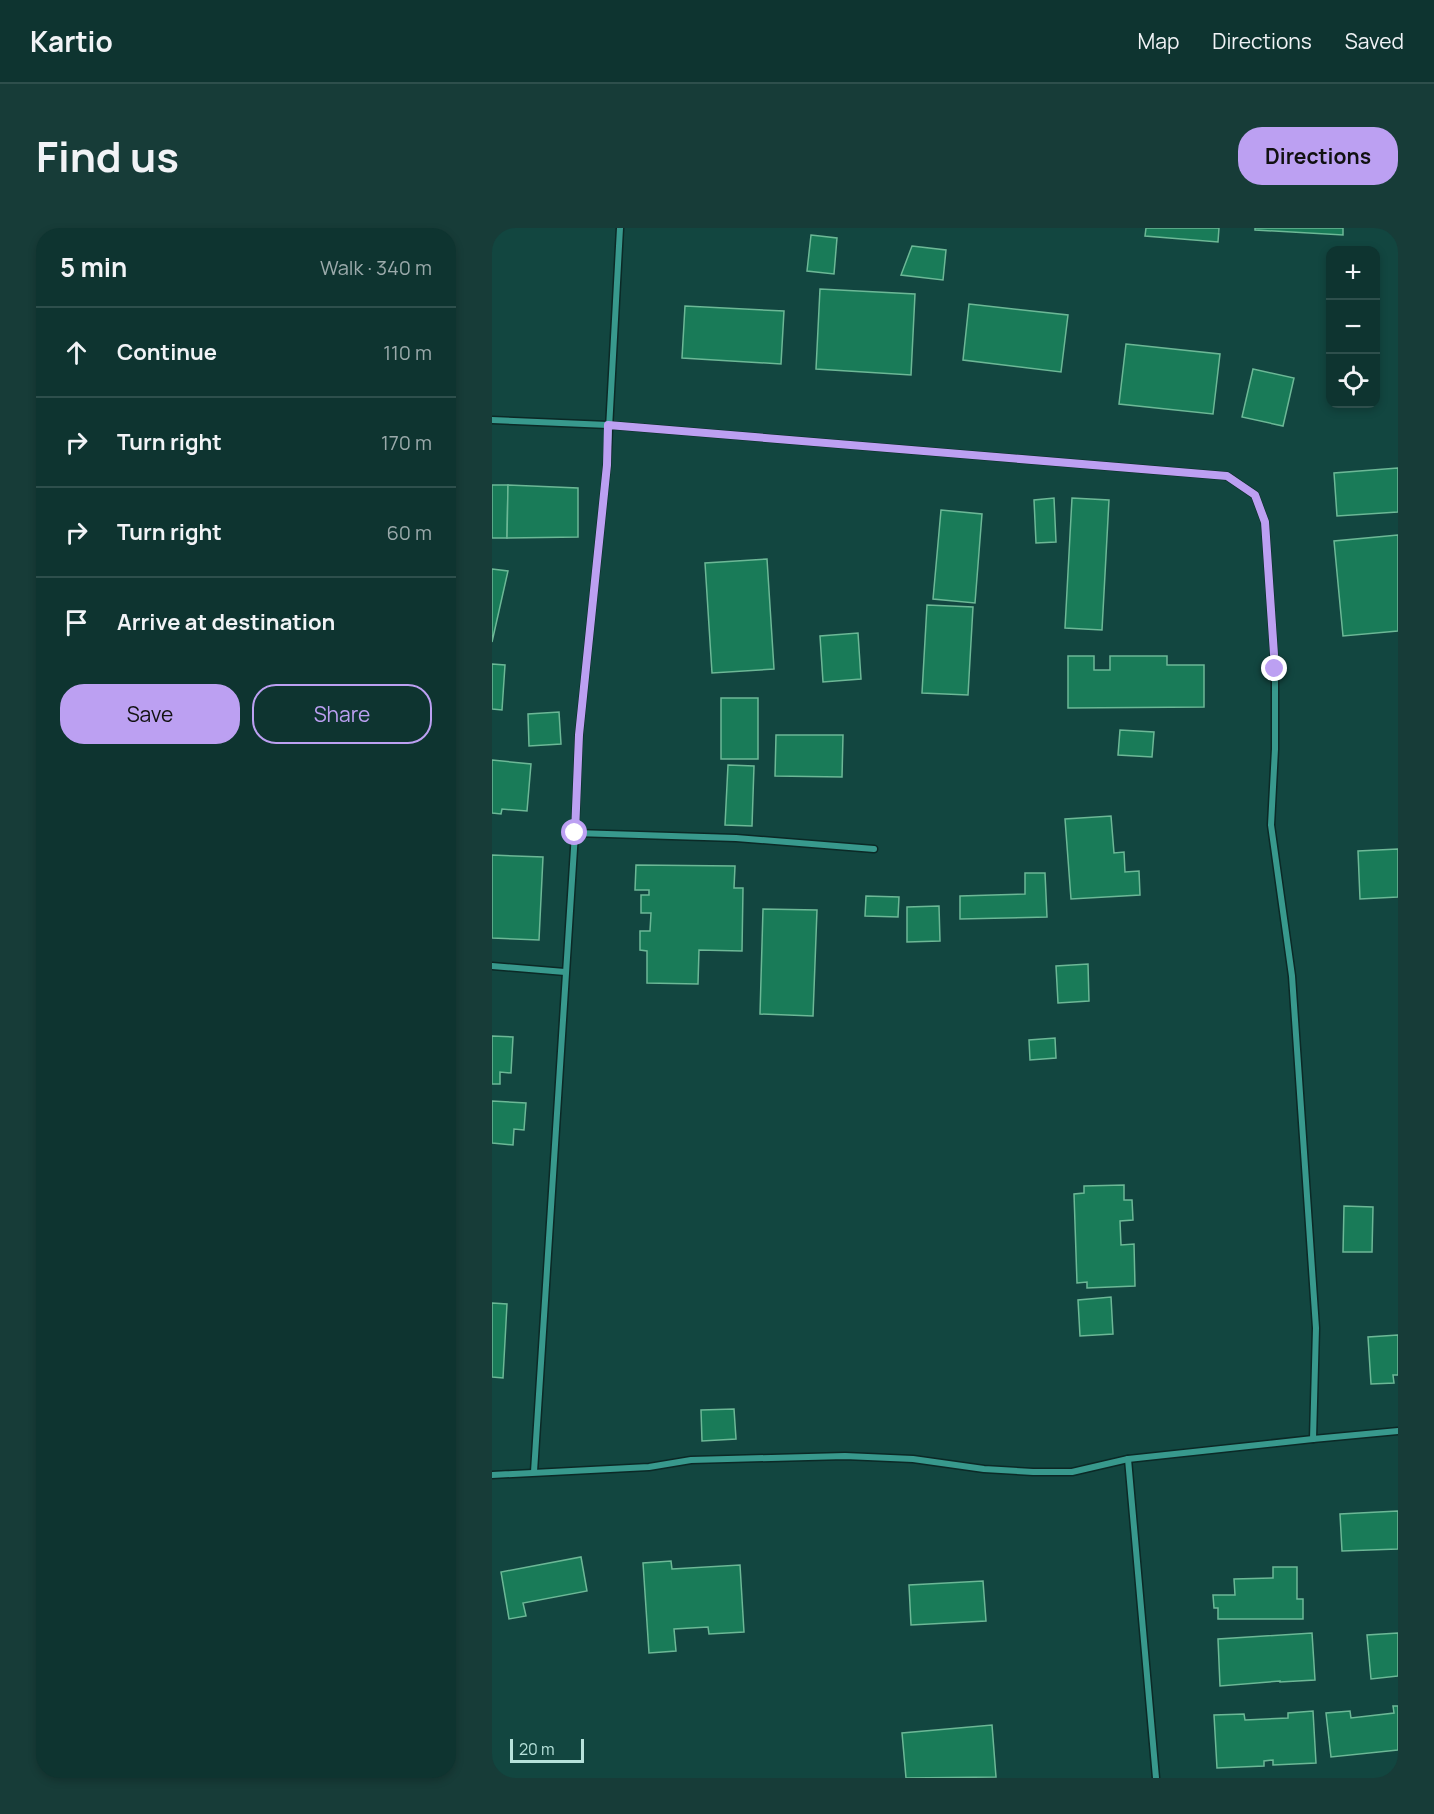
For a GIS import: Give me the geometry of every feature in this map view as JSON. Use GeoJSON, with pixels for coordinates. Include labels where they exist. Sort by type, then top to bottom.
{"type":"FeatureCollection","features":[{"type":"Feature","properties":{"kind":"street"},"geometry":{"type":"LineString","coordinates":[[534,1472],[575,833],[579,735],[607,465],[620,228]]}},
{"type":"Feature","properties":{"kind":"street"},"geometry":{"type":"LineString","coordinates":[[492,420],[608,425],[1227,476],[1255,495],[1265,522],[1275,669],[1275,749],[1271,825],[1292,976],[1316,1328],[1313,1438]]}},
{"type":"Feature","properties":{"kind":"street"},"geometry":{"type":"LineString","coordinates":[[575,833],[736,838],[874,849]]}},
{"type":"Feature","properties":{"kind":"street"},"geometry":{"type":"LineString","coordinates":[[492,966],[565,972]]}},
{"type":"Feature","properties":{"kind":"street"},"geometry":{"type":"LineString","coordinates":[[492,1476],[649,1467],[692,1460],[845,1456],[913,1459],[1004,1470],[1072,1472],[1128,1459],[1313,1438],[1398,1431]]}},
{"type":"Feature","properties":{"kind":"street"},"geometry":{"type":"LineString","coordinates":[[1128,1459],[1156,1778]]}},
{"type":"Feature","properties":{"kind":"building"},"geometry":{"type":"Polygon","coordinates":[[[1146,228],[1219,228],[1218,242],[1145,236],[1146,228]]]}},
{"type":"Feature","properties":{"kind":"building"},"geometry":{"type":"Polygon","coordinates":[[[1255,228],[1343,228],[1343,235],[1255,230],[1255,228]]]}},
{"type":"Feature","properties":{"kind":"building"},"geometry":{"type":"Polygon","coordinates":[[[811,235],[837,238],[834,274],[807,271],[811,235]]]}},
{"type":"Feature","properties":{"kind":"building"},"geometry":{"type":"Polygon","coordinates":[[[912,246],[946,250],[943,280],[901,275],[912,246]]]}},
{"type":"Feature","properties":{"kind":"building"},"geometry":{"type":"Polygon","coordinates":[[[820,289],[915,294],[911,375],[816,369],[820,289]]]}},
{"type":"Feature","properties":{"kind":"building"},"geometry":{"type":"Polygon","coordinates":[[[969,304],[1068,315],[1061,372],[963,360],[969,304]]]}},
{"type":"Feature","properties":{"kind":"building"},"geometry":{"type":"Polygon","coordinates":[[[685,306],[784,311],[781,364],[682,358],[685,306]]]}},
{"type":"Feature","properties":{"kind":"building"},"geometry":{"type":"Polygon","coordinates":[[[1126,344],[1220,354],[1213,414],[1119,404],[1126,344]]]}},
{"type":"Feature","properties":{"kind":"building"},"geometry":{"type":"Polygon","coordinates":[[[1253,369],[1294,378],[1283,426],[1242,417],[1253,369]]]}},
{"type":"Feature","properties":{"kind":"building"},"geometry":{"type":"Polygon","coordinates":[[[1398,468],[1398,512],[1337,516],[1334,473],[1398,468]]]}},
{"type":"Feature","properties":{"kind":"building"},"geometry":{"type":"Polygon","coordinates":[[[492,485],[508,485],[507,538],[492,538],[492,485]]]}},
{"type":"Feature","properties":{"kind":"building"},"geometry":{"type":"Polygon","coordinates":[[[508,485],[578,488],[578,537],[507,538],[508,485]]]}},
{"type":"Feature","properties":{"kind":"building"},"geometry":{"type":"Polygon","coordinates":[[[1054,498],[1056,542],[1036,543],[1034,500],[1054,498]]]}},
{"type":"Feature","properties":{"kind":"building"},"geometry":{"type":"Polygon","coordinates":[[[1072,498],[1109,500],[1102,630],[1065,628],[1072,498]]]}},
{"type":"Feature","properties":{"kind":"building"},"geometry":{"type":"Polygon","coordinates":[[[941,510],[982,514],[975,603],[933,599],[941,510]]]}},
{"type":"Feature","properties":{"kind":"building"},"geometry":{"type":"Polygon","coordinates":[[[1398,535],[1398,631],[1343,636],[1334,541],[1398,535]]]}},
{"type":"Feature","properties":{"kind":"building"},"geometry":{"type":"Polygon","coordinates":[[[767,559],[774,669],[712,673],[705,563],[767,559]]]}},
{"type":"Feature","properties":{"kind":"building"},"geometry":{"type":"Polygon","coordinates":[[[492,569],[508,571],[492,642],[492,569]]]}},
{"type":"Feature","properties":{"kind":"building"},"geometry":{"type":"Polygon","coordinates":[[[927,605],[973,607],[968,695],[922,693],[927,605]]]}},
{"type":"Feature","properties":{"kind":"building"},"geometry":{"type":"Polygon","coordinates":[[[858,633],[861,679],[823,682],[820,636],[858,633]]]}},
{"type":"Feature","properties":{"kind":"building"},"geometry":{"type":"Polygon","coordinates":[[[1068,656],[1094,656],[1094,670],[1110,670],[1110,656],[1167,656],[1167,665],[1204,665],[1204,707],[1068,708],[1068,656]]]}},
{"type":"Feature","properties":{"kind":"building"},"geometry":{"type":"Polygon","coordinates":[[[492,664],[505,665],[502,710],[492,709],[492,664]]]}},
{"type":"Feature","properties":{"kind":"building"},"geometry":{"type":"Polygon","coordinates":[[[721,698],[758,698],[758,759],[721,759],[721,698]]]}},
{"type":"Feature","properties":{"kind":"building"},"geometry":{"type":"Polygon","coordinates":[[[559,712],[561,744],[529,746],[528,714],[559,712]]]}},
{"type":"Feature","properties":{"kind":"building"},"geometry":{"type":"Polygon","coordinates":[[[1120,730],[1154,732],[1152,757],[1118,755],[1120,730]]]}},
{"type":"Feature","properties":{"kind":"building"},"geometry":{"type":"Polygon","coordinates":[[[776,735],[843,735],[842,777],[775,776],[776,735]]]}},
{"type":"Feature","properties":{"kind":"building"},"geometry":{"type":"Polygon","coordinates":[[[492,760],[531,764],[527,811],[502,809],[501,814],[492,813],[492,760]]]}},
{"type":"Feature","properties":{"kind":"building"},"geometry":{"type":"Polygon","coordinates":[[[728,765],[754,766],[752,826],[725,825],[728,765]]]}},
{"type":"Feature","properties":{"kind":"building"},"geometry":{"type":"Polygon","coordinates":[[[1111,816],[1114,853],[1124,852],[1125,872],[1139,871],[1140,895],[1071,899],[1065,819],[1111,816]]]}},
{"type":"Feature","properties":{"kind":"building"},"geometry":{"type":"Polygon","coordinates":[[[1398,849],[1398,897],[1360,899],[1358,851],[1398,849]]]}},
{"type":"Feature","properties":{"kind":"building"},"geometry":{"type":"Polygon","coordinates":[[[492,855],[543,857],[539,940],[492,938],[492,855]]]}},
{"type":"Feature","properties":{"kind":"building"},"geometry":{"type":"Polygon","coordinates":[[[636,865],[735,866],[734,888],[743,888],[742,951],[699,950],[698,984],[647,983],[647,951],[640,950],[640,931],[650,931],[651,913],[641,913],[641,895],[649,895],[649,890],[635,890],[636,865]]]}},
{"type":"Feature","properties":{"kind":"building"},"geometry":{"type":"Polygon","coordinates":[[[1025,873],[1045,873],[1047,917],[960,919],[960,896],[1025,894],[1025,873]]]}},
{"type":"Feature","properties":{"kind":"building"},"geometry":{"type":"Polygon","coordinates":[[[866,896],[899,897],[898,917],[865,916],[866,896]]]}},
{"type":"Feature","properties":{"kind":"building"},"geometry":{"type":"Polygon","coordinates":[[[939,906],[940,941],[907,942],[907,907],[939,906]]]}},
{"type":"Feature","properties":{"kind":"building"},"geometry":{"type":"Polygon","coordinates":[[[763,909],[817,910],[813,1016],[760,1014],[763,909]]]}},
{"type":"Feature","properties":{"kind":"building"},"geometry":{"type":"Polygon","coordinates":[[[1088,964],[1089,1001],[1058,1003],[1056,966],[1088,964]]]}},
{"type":"Feature","properties":{"kind":"building"},"geometry":{"type":"Polygon","coordinates":[[[492,1036],[513,1037],[511,1073],[500,1072],[500,1084],[492,1084],[492,1036]]]}},
{"type":"Feature","properties":{"kind":"building"},"geometry":{"type":"Polygon","coordinates":[[[1055,1038],[1056,1058],[1030,1060],[1029,1040],[1055,1038]]]}},
{"type":"Feature","properties":{"kind":"building"},"geometry":{"type":"Polygon","coordinates":[[[492,1101],[526,1103],[524,1130],[514,1129],[513,1145],[492,1143],[492,1101]]]}},
{"type":"Feature","properties":{"kind":"building"},"geometry":{"type":"Polygon","coordinates":[[[1124,1185],[1124,1200],[1132,1200],[1133,1220],[1120,1221],[1121,1245],[1134,1244],[1135,1286],[1087,1288],[1087,1282],[1077,1283],[1074,1194],[1084,1193],[1084,1186],[1124,1185]]]}},
{"type":"Feature","properties":{"kind":"building"},"geometry":{"type":"Polygon","coordinates":[[[1344,1206],[1373,1207],[1372,1252],[1343,1252],[1344,1206]]]}},
{"type":"Feature","properties":{"kind":"building"},"geometry":{"type":"Polygon","coordinates":[[[1111,1297],[1113,1334],[1080,1336],[1078,1300],[1111,1297]]]}},
{"type":"Feature","properties":{"kind":"building"},"geometry":{"type":"Polygon","coordinates":[[[492,1303],[507,1304],[503,1378],[492,1377],[492,1303]]]}},
{"type":"Feature","properties":{"kind":"building"},"geometry":{"type":"Polygon","coordinates":[[[1398,1335],[1398,1375],[1393,1375],[1394,1383],[1371,1384],[1368,1337],[1398,1335]]]}},
{"type":"Feature","properties":{"kind":"building"},"geometry":{"type":"Polygon","coordinates":[[[734,1409],[736,1439],[702,1441],[701,1410],[734,1409]]]}},
{"type":"Feature","properties":{"kind":"building"},"geometry":{"type":"Polygon","coordinates":[[[1398,1511],[1398,1549],[1342,1551],[1340,1514],[1398,1511]]]}},
{"type":"Feature","properties":{"kind":"building"},"geometry":{"type":"Polygon","coordinates":[[[581,1557],[587,1591],[523,1603],[526,1616],[509,1619],[501,1572],[581,1557]]]}},
{"type":"Feature","properties":{"kind":"building"},"geometry":{"type":"Polygon","coordinates":[[[671,1561],[672,1569],[740,1565],[744,1632],[709,1634],[708,1627],[674,1629],[676,1651],[649,1653],[643,1563],[671,1561]]]}},
{"type":"Feature","properties":{"kind":"building"},"geometry":{"type":"Polygon","coordinates":[[[1273,1567],[1297,1567],[1297,1599],[1303,1599],[1303,1619],[1218,1619],[1218,1608],[1214,1608],[1213,1595],[1235,1595],[1234,1579],[1273,1578],[1273,1567]]]}},
{"type":"Feature","properties":{"kind":"building"},"geometry":{"type":"Polygon","coordinates":[[[983,1581],[986,1621],[911,1625],[909,1585],[983,1581]]]}},
{"type":"Feature","properties":{"kind":"building"},"geometry":{"type":"Polygon","coordinates":[[[1312,1633],[1315,1680],[1220,1686],[1218,1639],[1312,1633]]]}},
{"type":"Feature","properties":{"kind":"building"},"geometry":{"type":"Polygon","coordinates":[[[1398,1633],[1398,1676],[1371,1679],[1367,1635],[1398,1633]]]}},
{"type":"Feature","properties":{"kind":"building"},"geometry":{"type":"Polygon","coordinates":[[[1393,1706],[1398,1706],[1398,1750],[1331,1757],[1326,1713],[1350,1711],[1351,1718],[1394,1713],[1393,1706]]]}},
{"type":"Feature","properties":{"kind":"building"},"geometry":{"type":"Polygon","coordinates":[[[1313,1711],[1316,1763],[1273,1765],[1273,1760],[1264,1761],[1264,1766],[1217,1768],[1214,1715],[1244,1714],[1245,1720],[1288,1718],[1288,1713],[1313,1711]]]}},
{"type":"Feature","properties":{"kind":"building"},"geometry":{"type":"Polygon","coordinates":[[[992,1725],[996,1777],[906,1778],[902,1733],[992,1725]]]}},
{"type":"Feature","properties":{"kind":"route"},"geometry":{"type":"LineString","coordinates":[[575,833],[579,735],[607,465],[608,425],[1227,476],[1255,495],[1265,522],[1275,669]]}}]}
